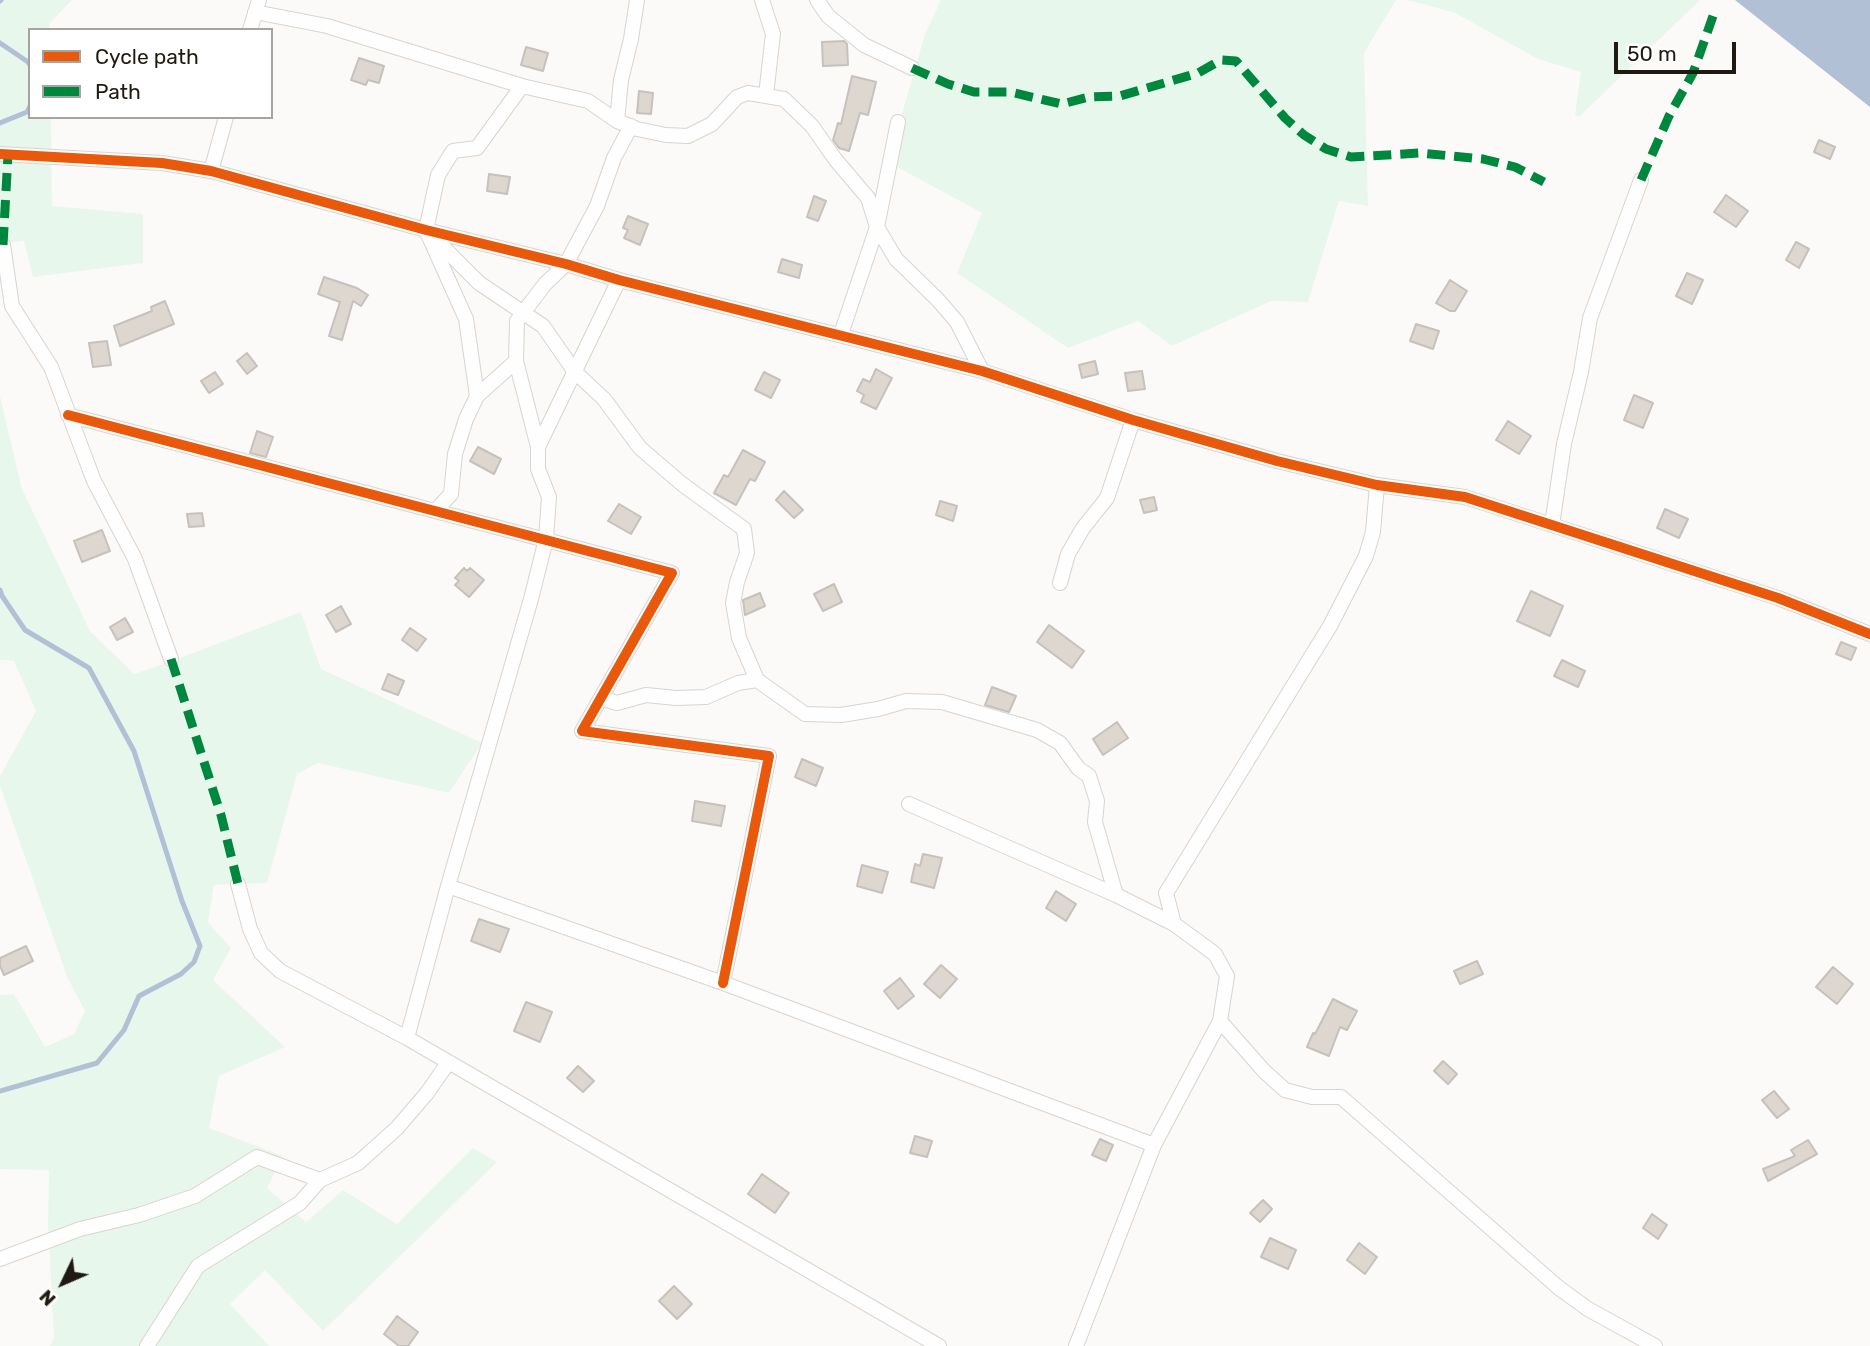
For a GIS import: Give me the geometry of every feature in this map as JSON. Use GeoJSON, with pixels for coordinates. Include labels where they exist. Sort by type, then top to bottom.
{"type":"FeatureCollection","features":[{"type":"Feature","properties":{"kind":"street"},"geometry":{"type":"LineString","coordinates":[[407,1038],[546,539],[549,497],[538,469],[538,447],[516,361],[516,321],[545,284],[566,264],[597,206],[624,124],[621,80],[637,0]]}},
{"type":"Feature","properties":{"kind":"street"},"geometry":{"type":"LineString","coordinates":[[762,0],[773,34],[766,95]]}},
{"type":"Feature","properties":{"kind":"street"},"geometry":{"type":"LineString","coordinates":[[817,0],[828,16],[864,45],[912,68]]}},
{"type":"Feature","properties":{"kind":"street"},"geometry":{"type":"LineString","coordinates":[[251,28],[257,6],[523,86],[588,101],[624,124],[666,135],[688,136],[712,124],[737,97],[748,93],[784,99],[812,127],[868,198],[877,227],[896,259],[957,322],[982,371]]}},
{"type":"Feature","properties":{"kind":"street"},"geometry":{"type":"LineString","coordinates":[[477,396],[466,319],[426,230],[438,175],[453,151],[477,149],[523,86]]}},
{"type":"Feature","properties":{"kind":"street"},"geometry":{"type":"LineString","coordinates":[[211,170],[225,119]]}},
{"type":"Feature","properties":{"kind":"street"},"geometry":{"type":"LineString","coordinates":[[841,334],[877,227],[898,122]]}},
{"type":"Feature","properties":{"kind":"street"},"geometry":{"type":"LineString","coordinates":[[0,154],[162,163],[211,170],[426,230],[982,371],[1133,420],[1277,461],[1377,485],[1465,497],[1778,598],[1870,634]]}},
{"type":"Feature","properties":{"kind":"street"},"geometry":{"type":"LineString","coordinates":[[1552,525],[1564,444],[1590,318],[1641,180]]}},
{"type":"Feature","properties":{"kind":"street"},"geometry":{"type":"LineString","coordinates":[[426,230],[479,283],[543,326],[575,372],[604,399],[640,448],[681,484],[744,529],[747,553],[733,603],[738,638],[757,680],[805,714],[841,715],[906,701],[942,702],[1037,730],[1060,743],[1078,768],[1089,776],[1097,801],[1095,822],[1116,895]]}},
{"type":"Feature","properties":{"kind":"street"},"geometry":{"type":"LineString","coordinates":[[3,245],[12,306],[51,367],[94,481],[135,559],[171,659]]}},
{"type":"Feature","properties":{"kind":"street"},"geometry":{"type":"LineString","coordinates":[[538,447],[619,280]]}},
{"type":"Feature","properties":{"kind":"street"},"geometry":{"type":"LineString","coordinates":[[437,509],[451,494],[455,454],[466,419],[477,396],[516,361]]}},
{"type":"Feature","properties":{"kind":"street"},"geometry":{"type":"LineString","coordinates":[[68,415],[437,509],[673,573],[582,731],[769,756],[723,984]]}},
{"type":"Feature","properties":{"kind":"street"},"geometry":{"type":"LineString","coordinates":[[1060,583],[1068,554],[1083,528],[1107,498],[1133,420]]}},
{"type":"Feature","properties":{"kind":"street"},"geometry":{"type":"LineString","coordinates":[[1174,924],[1167,894],[1331,626],[1366,556],[1373,532],[1377,485]]}},
{"type":"Feature","properties":{"kind":"street"},"geometry":{"type":"LineString","coordinates":[[601,698],[617,703],[646,695],[706,697],[738,682],[757,680]]}},
{"type":"Feature","properties":{"kind":"street"},"geometry":{"type":"LineString","coordinates":[[909,804],[1116,895],[1174,924],[1215,954],[1227,976],[1220,1021],[1154,1145],[1076,1346]]}},
{"type":"Feature","properties":{"kind":"street"},"geometry":{"type":"LineString","coordinates":[[238,884],[250,929],[261,953],[280,971],[407,1038],[939,1346]]}},
{"type":"Feature","properties":{"kind":"street"},"geometry":{"type":"LineString","coordinates":[[448,886],[723,984],[1154,1145]]}},
{"type":"Feature","properties":{"kind":"street"},"geometry":{"type":"LineString","coordinates":[[1220,1021],[1264,1071],[1285,1090],[1312,1097],[1340,1097],[1559,1288],[1588,1308],[1655,1346]]}},
{"type":"Feature","properties":{"kind":"street"},"geometry":{"type":"LineString","coordinates":[[147,1346],[198,1266],[300,1203],[320,1180],[358,1163],[368,1155],[397,1128],[448,1063]]}},
{"type":"Feature","properties":{"kind":"street"},"geometry":{"type":"LineString","coordinates":[[0,1259],[80,1229],[139,1215],[195,1196],[257,1157],[320,1180]]}},
{"type":"Feature","properties":{"kind":"shaded area"},"geometry":{"type":"Polygon","coordinates":[[[0,0],[72,0],[49,24],[49,28],[28,28],[28,119],[51,119],[52,206],[143,214],[143,263],[33,277],[24,241],[0,244],[0,0]]]}},
{"type":"Feature","properties":{"kind":"shaded area"},"geometry":{"type":"Polygon","coordinates":[[[941,0],[1396,0],[1364,53],[1368,206],[1339,201],[1308,302],[1271,301],[1172,346],[1138,321],[1068,348],[957,273],[982,213],[888,162],[925,34],[941,0]]]}},
{"type":"Feature","properties":{"kind":"shaded area"},"geometry":{"type":"Polygon","coordinates":[[[1408,0],[1700,0],[1579,117],[1575,115],[1581,72],[1538,59],[1455,13],[1408,0]]]}},
{"type":"Feature","properties":{"kind":"shaded area"},"geometry":{"type":"Polygon","coordinates":[[[0,396],[22,489],[90,631],[134,674],[301,612],[321,669],[482,743],[449,793],[318,763],[297,774],[267,883],[214,885],[208,922],[231,948],[213,980],[285,1047],[219,1076],[209,1128],[283,1156],[267,1188],[306,1222],[343,1190],[397,1224],[473,1148],[497,1162],[323,1331],[265,1270],[230,1304],[269,1346],[50,1346],[54,1338],[48,1225],[49,1170],[0,1169],[0,995],[14,994],[45,1047],[74,1034],[85,1011],[68,979],[0,786],[0,776],[36,711],[14,661],[0,660],[0,396]]]}},
{"type":"Feature","properties":{"kind":"water"},"geometry":{"type":"Polygon","coordinates":[[[1735,0],[1870,0],[1870,107],[1735,0]]]}},
{"type":"Feature","properties":{"kind":"building"},"geometry":{"type":"Polygon","coordinates":[[[844,41],[847,44],[848,65],[823,66],[822,42],[844,41]]]}},
{"type":"Feature","properties":{"kind":"building"},"geometry":{"type":"Polygon","coordinates":[[[526,47],[548,53],[543,71],[521,65],[526,47]]]}},
{"type":"Feature","properties":{"kind":"building"},"geometry":{"type":"Polygon","coordinates":[[[359,58],[384,66],[379,83],[368,80],[366,85],[351,80],[359,58]]]}},
{"type":"Feature","properties":{"kind":"building"},"geometry":{"type":"Polygon","coordinates":[[[852,76],[876,82],[868,115],[860,113],[849,151],[839,148],[833,140],[838,123],[841,124],[852,76]]]}},
{"type":"Feature","properties":{"kind":"building"},"geometry":{"type":"Polygon","coordinates":[[[639,91],[653,93],[651,114],[637,113],[639,91]]]}},
{"type":"Feature","properties":{"kind":"building"},"geometry":{"type":"Polygon","coordinates":[[[1819,140],[1835,147],[1830,159],[1814,152],[1819,140]]]}},
{"type":"Feature","properties":{"kind":"building"},"geometry":{"type":"Polygon","coordinates":[[[489,174],[510,177],[507,194],[487,191],[489,174]]]}},
{"type":"Feature","properties":{"kind":"building"},"geometry":{"type":"Polygon","coordinates":[[[1726,195],[1748,211],[1736,227],[1714,212],[1726,195]]]}},
{"type":"Feature","properties":{"kind":"building"},"geometry":{"type":"Polygon","coordinates":[[[814,196],[826,201],[818,221],[807,217],[814,196]]]}},
{"type":"Feature","properties":{"kind":"building"},"geometry":{"type":"Polygon","coordinates":[[[628,216],[648,224],[640,245],[624,238],[628,230],[623,228],[628,216]]]}},
{"type":"Feature","properties":{"kind":"building"},"geometry":{"type":"Polygon","coordinates":[[[1796,242],[1809,249],[1799,268],[1786,260],[1796,242]]]}},
{"type":"Feature","properties":{"kind":"building"},"geometry":{"type":"Polygon","coordinates":[[[782,259],[802,265],[799,278],[778,272],[782,259]]]}},
{"type":"Feature","properties":{"kind":"building"},"geometry":{"type":"Polygon","coordinates":[[[1687,273],[1703,280],[1692,304],[1676,296],[1687,273]]]}},
{"type":"Feature","properties":{"kind":"building"},"geometry":{"type":"Polygon","coordinates":[[[324,277],[357,288],[368,295],[361,306],[353,301],[342,340],[329,336],[340,302],[318,294],[324,277]]]}},
{"type":"Feature","properties":{"kind":"building"},"geometry":{"type":"Polygon","coordinates":[[[1450,280],[1467,291],[1455,311],[1436,303],[1450,280]]]}},
{"type":"Feature","properties":{"kind":"building"},"geometry":{"type":"Polygon","coordinates":[[[165,301],[174,324],[120,346],[114,326],[152,311],[151,307],[165,301]]]}},
{"type":"Feature","properties":{"kind":"building"},"geometry":{"type":"Polygon","coordinates":[[[1416,324],[1439,331],[1433,349],[1410,341],[1416,324]]]}},
{"type":"Feature","properties":{"kind":"building"},"geometry":{"type":"Polygon","coordinates":[[[107,341],[111,365],[93,367],[89,343],[107,341]]]}},
{"type":"Feature","properties":{"kind":"building"},"geometry":{"type":"Polygon","coordinates":[[[247,353],[257,366],[247,374],[237,361],[247,353]]]}},
{"type":"Feature","properties":{"kind":"building"},"geometry":{"type":"Polygon","coordinates":[[[1095,361],[1098,374],[1082,378],[1079,365],[1095,361]]]}},
{"type":"Feature","properties":{"kind":"building"},"geometry":{"type":"Polygon","coordinates":[[[876,369],[892,378],[876,409],[861,402],[864,395],[857,391],[863,379],[870,382],[876,369]]]}},
{"type":"Feature","properties":{"kind":"building"},"geometry":{"type":"Polygon","coordinates":[[[1142,371],[1145,389],[1128,391],[1125,373],[1142,371]]]}},
{"type":"Feature","properties":{"kind":"building"},"geometry":{"type":"Polygon","coordinates":[[[215,372],[223,384],[209,393],[201,381],[215,372]]]}},
{"type":"Feature","properties":{"kind":"building"},"geometry":{"type":"Polygon","coordinates":[[[764,372],[780,380],[771,398],[755,390],[764,372]]]}},
{"type":"Feature","properties":{"kind":"building"},"geometry":{"type":"Polygon","coordinates":[[[1634,395],[1653,403],[1643,428],[1624,420],[1634,395]]]}},
{"type":"Feature","properties":{"kind":"building"},"geometry":{"type":"Polygon","coordinates":[[[1508,421],[1531,436],[1519,454],[1496,440],[1508,421]]]}},
{"type":"Feature","properties":{"kind":"building"},"geometry":{"type":"Polygon","coordinates":[[[257,431],[273,437],[266,457],[250,453],[257,431]]]}},
{"type":"Feature","properties":{"kind":"building"},"geometry":{"type":"Polygon","coordinates":[[[478,447],[501,459],[494,474],[470,461],[478,447]]]}},
{"type":"Feature","properties":{"kind":"building"},"geometry":{"type":"Polygon","coordinates":[[[743,450],[765,462],[755,481],[750,479],[736,505],[714,493],[724,475],[728,477],[743,450]]]}},
{"type":"Feature","properties":{"kind":"building"},"geometry":{"type":"Polygon","coordinates":[[[784,491],[803,510],[794,518],[776,500],[784,491]]]}},
{"type":"Feature","properties":{"kind":"building"},"geometry":{"type":"Polygon","coordinates":[[[1154,497],[1157,510],[1144,513],[1140,500],[1154,497]]]}},
{"type":"Feature","properties":{"kind":"building"},"geometry":{"type":"Polygon","coordinates":[[[940,501],[957,506],[953,521],[936,515],[940,501]]]}},
{"type":"Feature","properties":{"kind":"building"},"geometry":{"type":"Polygon","coordinates":[[[619,504],[641,517],[631,534],[608,521],[619,504]]]}},
{"type":"Feature","properties":{"kind":"building"},"geometry":{"type":"Polygon","coordinates":[[[1665,509],[1688,519],[1679,538],[1657,528],[1665,509]]]}},
{"type":"Feature","properties":{"kind":"building"},"geometry":{"type":"Polygon","coordinates":[[[202,513],[204,526],[189,527],[187,514],[202,513]]]}},
{"type":"Feature","properties":{"kind":"building"},"geometry":{"type":"Polygon","coordinates":[[[102,530],[110,551],[82,562],[74,541],[102,530]]]}},
{"type":"Feature","properties":{"kind":"building"},"geometry":{"type":"Polygon","coordinates":[[[464,568],[467,571],[470,568],[484,580],[469,597],[455,585],[459,581],[455,578],[464,568]]]}},
{"type":"Feature","properties":{"kind":"building"},"geometry":{"type":"Polygon","coordinates":[[[834,584],[842,602],[823,611],[814,594],[834,584]]]}},
{"type":"Feature","properties":{"kind":"building"},"geometry":{"type":"Polygon","coordinates":[[[1531,591],[1563,606],[1550,636],[1517,621],[1531,591]]]}},
{"type":"Feature","properties":{"kind":"building"},"geometry":{"type":"Polygon","coordinates":[[[760,593],[765,606],[745,615],[743,600],[760,593]]]}},
{"type":"Feature","properties":{"kind":"building"},"geometry":{"type":"Polygon","coordinates":[[[341,606],[351,624],[336,632],[326,615],[341,606]]]}},
{"type":"Feature","properties":{"kind":"building"},"geometry":{"type":"Polygon","coordinates":[[[125,618],[133,632],[117,640],[110,627],[125,618]]]}},
{"type":"Feature","properties":{"kind":"building"},"geometry":{"type":"Polygon","coordinates":[[[1049,625],[1084,651],[1072,668],[1037,642],[1049,625]]]}},
{"type":"Feature","properties":{"kind":"building"},"geometry":{"type":"Polygon","coordinates":[[[410,628],[426,639],[417,651],[402,640],[410,628]]]}},
{"type":"Feature","properties":{"kind":"building"},"geometry":{"type":"Polygon","coordinates":[[[1841,642],[1856,648],[1851,660],[1836,654],[1841,642]]]}},
{"type":"Feature","properties":{"kind":"building"},"geometry":{"type":"Polygon","coordinates":[[[1562,660],[1585,671],[1578,687],[1554,676],[1562,660]]]}},
{"type":"Feature","properties":{"kind":"building"},"geometry":{"type":"Polygon","coordinates":[[[388,674],[404,681],[398,695],[382,689],[388,674]]]}},
{"type":"Feature","properties":{"kind":"building"},"geometry":{"type":"Polygon","coordinates":[[[992,687],[1016,696],[1009,712],[985,705],[992,687]]]}},
{"type":"Feature","properties":{"kind":"building"},"geometry":{"type":"Polygon","coordinates":[[[1117,722],[1128,738],[1103,755],[1093,739],[1117,722]]]}},
{"type":"Feature","properties":{"kind":"building"},"geometry":{"type":"Polygon","coordinates":[[[802,759],[823,768],[816,786],[795,777],[802,759]]]}},
{"type":"Feature","properties":{"kind":"building"},"geometry":{"type":"Polygon","coordinates":[[[695,801],[725,806],[721,826],[692,821],[695,801]]]}},
{"type":"Feature","properties":{"kind":"building"},"geometry":{"type":"Polygon","coordinates":[[[923,854],[942,858],[934,888],[911,882],[915,864],[920,866],[923,854]]]}},
{"type":"Feature","properties":{"kind":"building"},"geometry":{"type":"Polygon","coordinates":[[[862,865],[888,872],[882,893],[857,886],[862,865]]]}},
{"type":"Feature","properties":{"kind":"building"},"geometry":{"type":"Polygon","coordinates":[[[1056,891],[1076,904],[1066,921],[1046,908],[1056,891]]]}},
{"type":"Feature","properties":{"kind":"building"},"geometry":{"type":"Polygon","coordinates":[[[479,919],[509,929],[500,952],[471,941],[479,919]]]}},
{"type":"Feature","properties":{"kind":"building"},"geometry":{"type":"Polygon","coordinates":[[[26,946],[33,961],[4,975],[0,958],[26,946]]]}},
{"type":"Feature","properties":{"kind":"building"},"geometry":{"type":"Polygon","coordinates":[[[1477,961],[1483,974],[1460,984],[1454,971],[1477,961]]]}},
{"type":"Feature","properties":{"kind":"building"},"geometry":{"type":"Polygon","coordinates":[[[941,965],[957,979],[940,998],[924,984],[941,965]]]}},
{"type":"Feature","properties":{"kind":"building"},"geometry":{"type":"Polygon","coordinates":[[[1833,967],[1853,984],[1837,1004],[1816,987],[1833,967]]]}},
{"type":"Feature","properties":{"kind":"building"},"geometry":{"type":"Polygon","coordinates":[[[900,978],[914,996],[898,1009],[884,991],[900,978]]]}},
{"type":"Feature","properties":{"kind":"building"},"geometry":{"type":"Polygon","coordinates":[[[1333,999],[1357,1011],[1347,1030],[1340,1027],[1329,1056],[1307,1047],[1333,999]]]}},
{"type":"Feature","properties":{"kind":"building"},"geometry":{"type":"Polygon","coordinates":[[[526,1002],[552,1012],[540,1042],[514,1031],[526,1002]]]}},
{"type":"Feature","properties":{"kind":"building"},"geometry":{"type":"Polygon","coordinates":[[[1443,1061],[1457,1074],[1448,1084],[1434,1071],[1443,1061]]]}},
{"type":"Feature","properties":{"kind":"building"},"geometry":{"type":"Polygon","coordinates":[[[578,1066],[594,1081],[583,1092],[567,1078],[578,1066]]]}},
{"type":"Feature","properties":{"kind":"building"},"geometry":{"type":"Polygon","coordinates":[[[1774,1091],[1789,1109],[1777,1118],[1762,1100],[1774,1091]]]}},
{"type":"Feature","properties":{"kind":"building"},"geometry":{"type":"Polygon","coordinates":[[[915,1136],[932,1141],[927,1157],[910,1153],[915,1136]]]}},
{"type":"Feature","properties":{"kind":"building"},"geometry":{"type":"Polygon","coordinates":[[[1100,1139],[1113,1145],[1106,1161],[1092,1155],[1100,1139]]]}},
{"type":"Feature","properties":{"kind":"building"},"geometry":{"type":"Polygon","coordinates":[[[1808,1140],[1817,1154],[1768,1181],[1763,1169],[1795,1156],[1791,1150],[1808,1140]]]}},
{"type":"Feature","properties":{"kind":"building"},"geometry":{"type":"Polygon","coordinates":[[[762,1174],[789,1193],[775,1213],[748,1194],[762,1174]]]}},
{"type":"Feature","properties":{"kind":"building"},"geometry":{"type":"Polygon","coordinates":[[[1263,1200],[1272,1209],[1260,1222],[1250,1213],[1263,1200]]]}},
{"type":"Feature","properties":{"kind":"building"},"geometry":{"type":"Polygon","coordinates":[[[1652,1214],[1667,1225],[1658,1239],[1643,1228],[1652,1214]]]}},
{"type":"Feature","properties":{"kind":"building"},"geometry":{"type":"Polygon","coordinates":[[[1270,1238],[1296,1250],[1288,1269],[1261,1257],[1270,1238]]]}},
{"type":"Feature","properties":{"kind":"building"},"geometry":{"type":"Polygon","coordinates":[[[1359,1243],[1377,1257],[1365,1274],[1347,1260],[1359,1243]]]}},
{"type":"Feature","properties":{"kind":"building"},"geometry":{"type":"Polygon","coordinates":[[[674,1286],[692,1304],[677,1319],[659,1301],[674,1286]]]}},
{"type":"Feature","properties":{"kind":"building"},"geometry":{"type":"Polygon","coordinates":[[[397,1316],[418,1332],[408,1346],[399,1346],[384,1334],[397,1316]]]}},
{"type":"Feature","properties":{"kind":"waterway"},"geometry":{"type":"LineString","coordinates":[[0,43],[28,62]]}},
{"type":"Feature","properties":{"kind":"waterway"},"geometry":{"type":"LineString","coordinates":[[0,123],[28,110]]}},
{"type":"Feature","properties":{"kind":"waterway"},"geometry":{"type":"LineString","coordinates":[[0,590],[25,630],[89,668],[134,751],[182,901],[200,946],[194,962],[181,974],[139,996],[124,1030],[97,1063],[0,1091]]}},
{"type":"Feature","properties":{"kind":"marked path"},"geometry":{"type":"LineString","coordinates":[[1641,180],[1669,116],[1693,73],[1713,16]]}},
{"type":"Feature","properties":{"kind":"marked path"},"geometry":{"type":"LineString","coordinates":[[912,68],[974,92],[1010,92],[1062,104],[1089,97],[1120,96],[1198,73],[1221,60],[1236,61],[1285,118],[1304,135],[1326,149],[1351,157],[1420,153],[1483,159],[1515,167],[1544,182]]}},
{"type":"Feature","properties":{"kind":"marked path"},"geometry":{"type":"LineString","coordinates":[[3,245],[8,155]]}},
{"type":"Feature","properties":{"kind":"marked path"},"geometry":{"type":"LineString","coordinates":[[171,659],[221,815],[238,884]]}},
{"type":"Feature","properties":{"kind":"cycle path"},"geometry":{"type":"LineString","coordinates":[[0,154],[162,163],[211,171],[426,230],[982,371],[1133,420],[1277,461],[1377,485],[1465,497],[1778,598],[1870,634]]}},
{"type":"Feature","properties":{"kind":"cycle path"},"geometry":{"type":"LineString","coordinates":[[68,415],[672,573],[582,731],[769,756],[723,983]]}}]}
